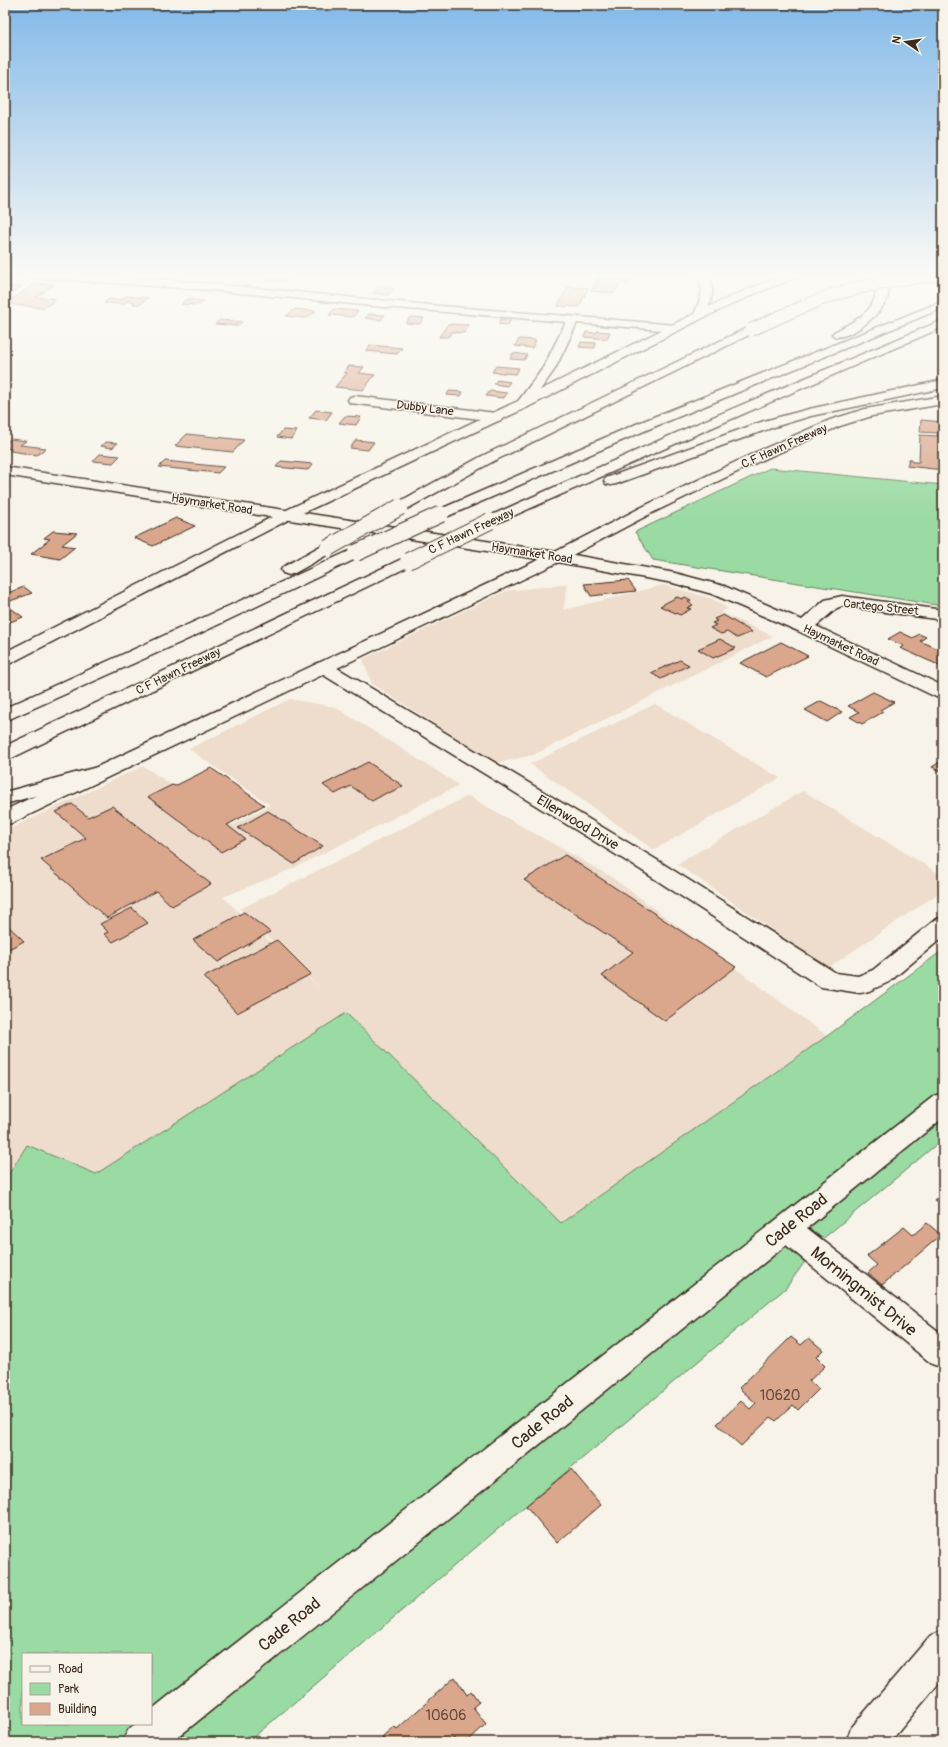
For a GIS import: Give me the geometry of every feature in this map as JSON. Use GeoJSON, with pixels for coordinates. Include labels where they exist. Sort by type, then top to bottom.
{"type":"FeatureCollection","features":[{"type":"Feature","properties":{"kind":"main road"},"geometry":{"type":"LineString","coordinates":[[523,404],[549,368],[555,356]]}},
{"type":"Feature","properties":{"kind":"main road"},"geometry":{"type":"LineString","coordinates":[[5,659],[285,516],[523,404],[620,356]]}},
{"type":"Feature","properties":{"kind":"main road"},"geometry":{"type":"LineString","coordinates":[[88,677],[170,630],[272,580],[494,455],[699,356]]}},
{"type":"Feature","properties":{"kind":"main road"},"geometry":{"type":"LineString","coordinates":[[646,424],[793,356]]}},
{"type":"Feature","properties":{"kind":"main road","name":"C F Hawn Freeway"},"geometry":{"type":"LineString","coordinates":[[5,715],[180,636],[441,514],[646,424],[815,356]]}},
{"type":"Feature","properties":{"kind":"main road","name":"C F Hawn Freeway"},"geometry":{"type":"LineString","coordinates":[[5,754],[490,521],[870,356]]}},
{"type":"Feature","properties":{"kind":"main road"},"geometry":{"type":"LineString","coordinates":[[773,397],[892,356]]}},
{"type":"Feature","properties":{"kind":"main road"},"geometry":{"type":"LineString","coordinates":[[490,521],[616,480],[769,424],[808,413],[943,384]]}},
{"type":"Feature","properties":{"kind":"main road","name":"Dubby Lane"},"geometry":{"type":"LineString","coordinates":[[355,400],[496,416]]}},
{"type":"Feature","properties":{"kind":"main road","name":"C F Hawn Freeway"},"geometry":{"type":"LineString","coordinates":[[5,818],[557,557],[647,510],[757,457],[835,423],[870,412],[943,400]]}},
{"type":"Feature","properties":{"kind":"main road","name":"Haymarket Road"},"geometry":{"type":"LineString","coordinates":[[5,471],[285,516],[557,557],[675,578],[718,590],[804,627],[943,693]]}},
{"type":"Feature","properties":{"kind":"main road","name":"Cartego Street"},"geometry":{"type":"LineString","coordinates":[[804,627],[831,604],[842,601],[943,615]]}},
{"type":"Feature","properties":{"kind":"main road","name":"Ellenwood Drive"},"geometry":{"type":"LineString","coordinates":[[323,667],[649,865],[830,982],[860,985],[881,976],[943,925]]}},
{"type":"Feature","properties":{"kind":"main road"},"geometry":{"type":"LineString","coordinates":[[5,798],[101,772]]}},
{"type":"Feature","properties":{"kind":"main road","name":"Cade Road"},"geometry":{"type":"LineString","coordinates":[[142,1742],[943,1103]]}},
{"type":"Feature","properties":{"kind":"main road","name":"Morningmist Drive"},"geometry":{"type":"LineString","coordinates":[[786,1228],[943,1354]]}},
{"type":"Feature","properties":{"kind":"main road"},"geometry":{"type":"LineString","coordinates":[[865,1742],[943,1649]]}},
{"type":"Feature","properties":{"kind":"shaded area"},"geometry":{"type":"Polygon","coordinates":[[[568,584],[563,610],[664,585],[713,599],[728,609],[720,612],[773,636],[533,755],[497,763],[372,684],[363,659],[506,591],[568,584]]]}},
{"type":"Feature","properties":{"kind":"shaded area"},"geometry":{"type":"Polygon","coordinates":[[[290,699],[335,707],[459,785],[294,868],[223,897],[324,993],[240,909],[468,796],[610,876],[827,1036],[561,1223],[346,1013],[96,1174],[27,1145],[5,1180],[5,831],[143,766],[233,825],[270,805],[189,749],[290,699]]]}},
{"type":"Feature","properties":{"kind":"shaded area"},"geometry":{"type":"Polygon","coordinates":[[[655,704],[780,778],[654,850],[530,764],[655,704]]]}},
{"type":"Feature","properties":{"kind":"shaded area"},"geometry":{"type":"Polygon","coordinates":[[[803,791],[943,876],[943,890],[828,968],[677,864],[803,791]]]}},
{"type":"Feature","properties":{"kind":"green space"},"geometry":{"type":"Polygon","coordinates":[[[770,468],[943,485],[943,606],[653,560],[635,532],[770,468]]]}},
{"type":"Feature","properties":{"kind":"green space"},"geometry":{"type":"Polygon","coordinates":[[[943,950],[943,1139],[819,1242],[786,1288],[468,1554],[248,1742],[5,1742],[5,1180],[27,1145],[96,1174],[346,1013],[561,1223],[827,1036],[943,950]]]}},
{"type":"Feature","properties":{"kind":"building"},"geometry":{"type":"Polygon","coordinates":[[[512,356],[527,356],[524,360],[510,359],[512,356]]]}},
{"type":"Feature","properties":{"kind":"building"},"geometry":{"type":"Polygon","coordinates":[[[349,366],[364,367],[359,373],[375,375],[363,390],[335,387],[347,373],[344,372],[349,366]]]}},
{"type":"Feature","properties":{"kind":"building"},"geometry":{"type":"Polygon","coordinates":[[[496,366],[519,368],[516,374],[492,372],[496,366]]]}},
{"type":"Feature","properties":{"kind":"building"},"geometry":{"type":"Polygon","coordinates":[[[497,380],[510,382],[507,386],[494,384],[497,380]]]}},
{"type":"Feature","properties":{"kind":"building"},"geometry":{"type":"Polygon","coordinates":[[[449,391],[463,392],[461,396],[447,395],[449,391]]]}},
{"type":"Feature","properties":{"kind":"building"},"geometry":{"type":"Polygon","coordinates":[[[490,391],[507,393],[504,398],[486,396],[490,391]]]}},
{"type":"Feature","properties":{"kind":"building"},"geometry":{"type":"Polygon","coordinates":[[[316,410],[332,412],[326,420],[309,418],[316,410]]]}},
{"type":"Feature","properties":{"kind":"building"},"geometry":{"type":"Polygon","coordinates":[[[345,416],[361,417],[356,425],[339,423],[345,416]]]}},
{"type":"Feature","properties":{"kind":"building"},"geometry":{"type":"Polygon","coordinates":[[[921,420],[943,422],[943,470],[907,466],[909,459],[912,459],[912,462],[919,462],[920,435],[937,436],[938,433],[920,432],[921,420]]]}},
{"type":"Feature","properties":{"kind":"building"},"geometry":{"type":"Polygon","coordinates":[[[283,430],[297,431],[291,439],[277,437],[283,430]]]}},
{"type":"Feature","properties":{"kind":"building"},"geometry":{"type":"Polygon","coordinates":[[[187,434],[244,440],[233,452],[175,446],[187,434]]]}},
{"type":"Feature","properties":{"kind":"building"},"geometry":{"type":"Polygon","coordinates":[[[11,439],[26,441],[20,445],[46,448],[37,455],[10,451],[12,449],[5,448],[5,443],[11,439]]]}},
{"type":"Feature","properties":{"kind":"building"},"geometry":{"type":"Polygon","coordinates":[[[356,440],[374,442],[368,450],[350,448],[356,440]]]}},
{"type":"Feature","properties":{"kind":"building"},"geometry":{"type":"Polygon","coordinates":[[[106,442],[118,443],[112,448],[101,446],[106,442]]]}},
{"type":"Feature","properties":{"kind":"building"},"geometry":{"type":"Polygon","coordinates":[[[100,454],[120,456],[113,463],[93,461],[100,454]]]}},
{"type":"Feature","properties":{"kind":"building"},"geometry":{"type":"Polygon","coordinates":[[[165,461],[224,467],[218,473],[159,467],[165,461]]]}},
{"type":"Feature","properties":{"kind":"building"},"geometry":{"type":"Polygon","coordinates":[[[281,461],[313,464],[308,470],[276,467],[281,461]]]}},
{"type":"Feature","properties":{"kind":"building"},"geometry":{"type":"Polygon","coordinates":[[[176,518],[195,526],[153,546],[134,538],[176,518]]]}},
{"type":"Feature","properties":{"kind":"building"},"geometry":{"type":"Polygon","coordinates":[[[53,531],[77,533],[62,545],[75,547],[60,559],[31,554],[50,539],[44,538],[53,531]]]}},
{"type":"Feature","properties":{"kind":"building"},"geometry":{"type":"Polygon","coordinates":[[[628,580],[636,591],[591,596],[584,584],[628,580]]]}},
{"type":"Feature","properties":{"kind":"building"},"geometry":{"type":"Polygon","coordinates":[[[24,587],[32,593],[5,603],[5,594],[24,587]]]}},
{"type":"Feature","properties":{"kind":"building"},"geometry":{"type":"Polygon","coordinates":[[[677,597],[682,599],[685,597],[691,600],[688,602],[693,605],[687,608],[691,609],[680,615],[660,606],[677,597]]]}},
{"type":"Feature","properties":{"kind":"building"},"geometry":{"type":"Polygon","coordinates":[[[5,604],[23,617],[5,624],[5,604]]]}},
{"type":"Feature","properties":{"kind":"building"},"geometry":{"type":"Polygon","coordinates":[[[723,615],[752,632],[737,638],[727,632],[721,634],[710,628],[716,625],[712,623],[717,621],[714,619],[723,615]]]}},
{"type":"Feature","properties":{"kind":"building"},"geometry":{"type":"Polygon","coordinates":[[[900,632],[913,638],[919,634],[926,637],[920,641],[943,651],[943,667],[900,648],[904,646],[888,639],[900,632]]]}},
{"type":"Feature","properties":{"kind":"building"},"geometry":{"type":"Polygon","coordinates":[[[720,639],[736,648],[713,658],[698,649],[720,639]]]}},
{"type":"Feature","properties":{"kind":"building"},"geometry":{"type":"Polygon","coordinates":[[[781,642],[808,656],[766,677],[740,663],[781,642]]]}},
{"type":"Feature","properties":{"kind":"building"},"geometry":{"type":"Polygon","coordinates":[[[680,660],[689,665],[661,679],[651,673],[680,660]]]}},
{"type":"Feature","properties":{"kind":"building"},"geometry":{"type":"Polygon","coordinates":[[[873,692],[894,702],[880,710],[883,712],[862,724],[850,717],[859,712],[848,706],[873,692]]]}},
{"type":"Feature","properties":{"kind":"building"},"geometry":{"type":"Polygon","coordinates":[[[821,701],[842,712],[827,722],[805,710],[821,701]]]}},
{"type":"Feature","properties":{"kind":"building"},"geometry":{"type":"Polygon","coordinates":[[[943,760],[943,772],[932,767],[943,760]]]}},
{"type":"Feature","properties":{"kind":"building"},"geometry":{"type":"Polygon","coordinates":[[[368,762],[403,786],[372,801],[351,786],[335,794],[323,785],[368,762]]]}},
{"type":"Feature","properties":{"kind":"building"},"geometry":{"type":"Polygon","coordinates":[[[211,768],[264,805],[227,825],[245,839],[221,852],[148,797],[172,785],[175,786],[211,768]]]}},
{"type":"Feature","properties":{"kind":"building"},"geometry":{"type":"Polygon","coordinates":[[[72,804],[88,817],[112,806],[211,884],[172,906],[156,891],[107,918],[41,860],[86,838],[56,812],[72,804]]]}},
{"type":"Feature","properties":{"kind":"building"},"geometry":{"type":"Polygon","coordinates":[[[268,811],[323,846],[294,864],[238,828],[268,811]]]}},
{"type":"Feature","properties":{"kind":"building"},"geometry":{"type":"Polygon","coordinates":[[[565,855],[736,967],[665,1021],[602,976],[633,952],[524,880],[565,855]]]}},
{"type":"Feature","properties":{"kind":"building"},"geometry":{"type":"Polygon","coordinates":[[[132,908],[148,923],[113,942],[104,934],[108,932],[100,924],[132,908]]]}},
{"type":"Feature","properties":{"kind":"building"},"geometry":{"type":"Polygon","coordinates":[[[244,912],[270,932],[218,962],[193,940],[244,912]]]}},
{"type":"Feature","properties":{"kind":"building"},"geometry":{"type":"Polygon","coordinates":[[[5,923],[24,941],[5,951],[5,923]]]}},
{"type":"Feature","properties":{"kind":"building"},"geometry":{"type":"Polygon","coordinates":[[[277,940],[311,974],[237,1013],[204,977],[277,940]]]}},
{"type":"Feature","properties":{"kind":"building"},"geometry":{"type":"Polygon","coordinates":[[[943,1192],[943,1205],[935,1200],[943,1192]]]}},
{"type":"Feature","properties":{"kind":"building"},"geometry":{"type":"Polygon","coordinates":[[[927,1223],[941,1235],[882,1285],[868,1273],[877,1265],[867,1256],[904,1227],[913,1235],[927,1223]]]}},
{"type":"Feature","properties":{"kind":"building"},"geometry":{"type":"Polygon","coordinates":[[[791,1337],[801,1345],[809,1338],[823,1350],[816,1357],[825,1366],[809,1381],[819,1389],[798,1410],[793,1405],[776,1421],[771,1417],[741,1446],[717,1424],[741,1401],[750,1409],[756,1403],[739,1388],[791,1337]]]}},
{"type":"Feature","properties":{"kind":"building"},"geometry":{"type":"Polygon","coordinates":[[[571,1469],[601,1505],[557,1543],[526,1506],[571,1469]]]}},
{"type":"Feature","properties":{"kind":"building"},"geometry":{"type":"Polygon","coordinates":[[[455,1677],[467,1695],[471,1691],[479,1702],[473,1707],[486,1724],[467,1742],[456,1742],[454,1738],[449,1742],[382,1742],[384,1740],[382,1737],[394,1726],[397,1729],[455,1677]]]}}]}
